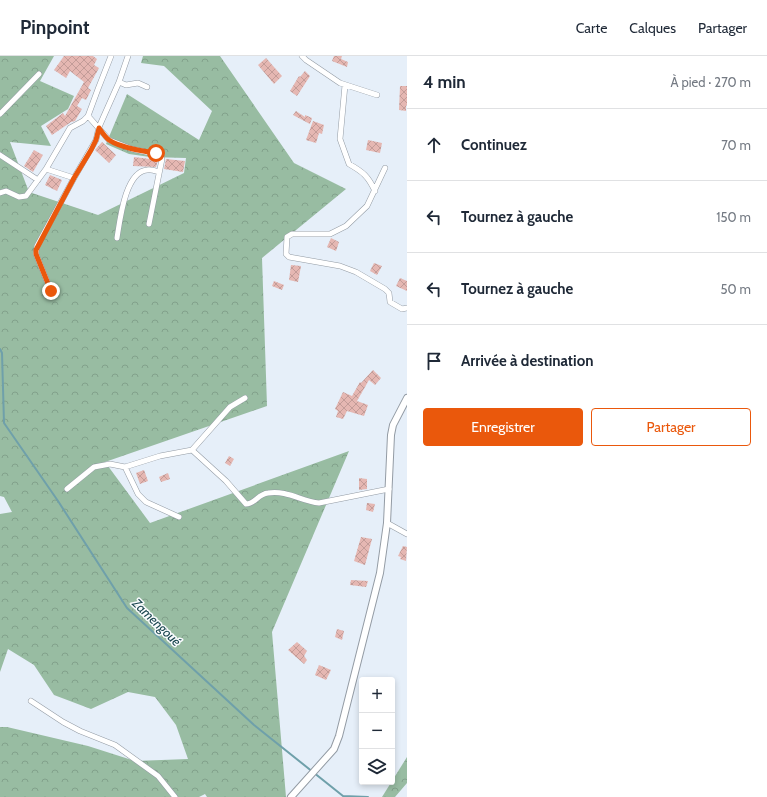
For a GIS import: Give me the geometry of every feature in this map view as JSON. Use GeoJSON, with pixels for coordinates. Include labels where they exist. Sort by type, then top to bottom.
{"type":"FeatureCollection","features":[{"type":"Feature","properties":{"kind":"street"},"geometry":{"type":"LineString","coordinates":[[0,193],[6,191],[22,197],[26,196],[46,169],[70,128],[83,121],[88,116],[112,56]]}},
{"type":"Feature","properties":{"kind":"street"},"geometry":{"type":"LineString","coordinates":[[51,291],[36,254],[36,250],[74,178],[94,145],[99,128],[119,82],[128,56]]}},
{"type":"Feature","properties":{"kind":"street"},"geometry":{"type":"LineString","coordinates":[[302,56],[345,85],[377,95]]}},
{"type":"Feature","properties":{"kind":"street"},"geometry":{"type":"LineString","coordinates":[[0,114],[39,74]]}},
{"type":"Feature","properties":{"kind":"street"},"geometry":{"type":"LineString","coordinates":[[119,82],[126,85],[138,84],[147,87]]}},
{"type":"Feature","properties":{"kind":"street"},"geometry":{"type":"LineString","coordinates":[[345,85],[340,139],[349,164],[361,170],[369,179],[375,191]]}},
{"type":"Feature","properties":{"kind":"street"},"geometry":{"type":"LineString","coordinates":[[88,116],[109,140],[132,149],[160,155],[162,159],[149,224]]}},
{"type":"Feature","properties":{"kind":"street"},"geometry":{"type":"LineString","coordinates":[[0,155],[38,180]]}},
{"type":"Feature","properties":{"kind":"street"},"geometry":{"type":"LineString","coordinates":[[385,168],[367,206],[346,226],[323,234],[289,235],[287,237],[286,254],[289,258],[340,266],[356,272],[385,289],[389,293],[390,302],[402,309],[407,308]]}},
{"type":"Feature","properties":{"kind":"street"},"geometry":{"type":"LineString","coordinates":[[46,169],[74,178]]}},
{"type":"Feature","properties":{"kind":"street"},"geometry":{"type":"LineString","coordinates":[[117,238],[121,214],[129,185],[134,176],[147,170],[159,172]]}},
{"type":"Feature","properties":{"kind":"street"},"geometry":{"type":"LineString","coordinates":[[67,489],[94,468],[110,464],[125,467],[160,456],[192,450],[230,407],[245,398]]}},
{"type":"Feature","properties":{"kind":"street"},"geometry":{"type":"LineString","coordinates":[[291,797],[334,749],[339,736],[380,573],[387,524],[391,435],[394,425],[407,398]]}},
{"type":"Feature","properties":{"kind":"street"},"geometry":{"type":"LineString","coordinates":[[192,450],[226,481],[246,504],[252,503],[260,494],[273,492],[292,494],[318,503],[389,489]]}},
{"type":"Feature","properties":{"kind":"street"},"geometry":{"type":"LineString","coordinates":[[125,467],[138,494],[146,502],[179,517]]}},
{"type":"Feature","properties":{"kind":"street"},"geometry":{"type":"LineString","coordinates":[[387,524],[407,534]]}},
{"type":"Feature","properties":{"kind":"street"},"geometry":{"type":"LineString","coordinates":[[31,701],[63,722],[80,731],[115,745],[158,776],[175,797]]}},
{"type":"Feature","properties":{"kind":"green space"},"geometry":{"type":"Polygon","coordinates":[[[0,56],[54,56],[40,81],[74,96],[68,109],[41,126],[51,146],[10,142],[29,192],[98,215],[184,173],[186,158],[150,157],[129,154],[106,144],[127,94],[199,140],[212,111],[164,66],[141,63],[143,56],[220,56],[294,163],[346,189],[262,258],[267,406],[105,462],[150,523],[349,451],[272,632],[286,797],[207,797],[205,794],[199,797],[0,797],[0,727],[7,727],[88,746],[135,761],[188,759],[176,725],[155,697],[128,692],[91,709],[54,695],[34,665],[8,649],[0,672],[0,514],[12,512],[4,497],[0,496],[0,56]]]}},
{"type":"Feature","properties":{"kind":"green space"},"geometry":{"type":"Polygon","coordinates":[[[407,757],[407,783],[395,797],[382,797],[390,785],[395,785],[395,776],[407,757]]]}},
{"type":"Feature","properties":{"kind":"building"},"geometry":{"type":"Polygon","coordinates":[[[64,56],[93,56],[97,59],[94,65],[99,68],[88,88],[91,90],[86,100],[82,98],[77,106],[82,109],[75,121],[71,122],[52,135],[46,126],[63,113],[65,116],[84,82],[70,71],[66,78],[54,70],[64,56]]]}},
{"type":"Feature","properties":{"kind":"building"},"geometry":{"type":"Polygon","coordinates":[[[334,56],[342,56],[341,59],[348,62],[347,67],[332,61],[334,56]]]}},
{"type":"Feature","properties":{"kind":"building"},"geometry":{"type":"Polygon","coordinates":[[[266,58],[282,76],[274,84],[258,65],[266,58]]]}},
{"type":"Feature","properties":{"kind":"building"},"geometry":{"type":"Polygon","coordinates":[[[305,71],[310,76],[297,96],[290,91],[299,76],[300,77],[305,71]]]}},
{"type":"Feature","properties":{"kind":"building"},"geometry":{"type":"Polygon","coordinates":[[[400,86],[407,86],[406,111],[399,110],[400,86]]]}},
{"type":"Feature","properties":{"kind":"building"},"geometry":{"type":"Polygon","coordinates":[[[296,111],[305,117],[305,115],[312,118],[310,124],[293,115],[296,111]]]}},
{"type":"Feature","properties":{"kind":"building"},"geometry":{"type":"Polygon","coordinates":[[[313,121],[324,125],[322,134],[319,133],[316,143],[306,140],[313,121]]]}},
{"type":"Feature","properties":{"kind":"building"},"geometry":{"type":"Polygon","coordinates":[[[368,140],[382,143],[380,153],[366,150],[368,140]]]}},
{"type":"Feature","properties":{"kind":"building"},"geometry":{"type":"Polygon","coordinates":[[[102,142],[116,155],[109,163],[95,150],[102,142]]]}},
{"type":"Feature","properties":{"kind":"building"},"geometry":{"type":"Polygon","coordinates":[[[34,150],[43,155],[33,172],[24,166],[34,150]]]}},
{"type":"Feature","properties":{"kind":"building"},"geometry":{"type":"Polygon","coordinates":[[[134,157],[158,160],[156,167],[133,166],[134,157]]]}},
{"type":"Feature","properties":{"kind":"building"},"geometry":{"type":"Polygon","coordinates":[[[166,159],[185,161],[183,172],[164,169],[166,159]]]}},
{"type":"Feature","properties":{"kind":"building"},"geometry":{"type":"Polygon","coordinates":[[[50,175],[62,180],[57,191],[45,185],[50,175]]]}},
{"type":"Feature","properties":{"kind":"building"},"geometry":{"type":"Polygon","coordinates":[[[331,238],[339,242],[336,251],[327,247],[331,238]]]}},
{"type":"Feature","properties":{"kind":"building"},"geometry":{"type":"Polygon","coordinates":[[[374,263],[382,266],[377,275],[370,271],[374,263]]]}},
{"type":"Feature","properties":{"kind":"building"},"geometry":{"type":"Polygon","coordinates":[[[291,265],[301,266],[298,282],[289,280],[291,265]]]}},
{"type":"Feature","properties":{"kind":"building"},"geometry":{"type":"Polygon","coordinates":[[[400,278],[407,281],[407,291],[396,286],[400,278]]]}},
{"type":"Feature","properties":{"kind":"building"},"geometry":{"type":"Polygon","coordinates":[[[274,281],[284,285],[282,290],[272,286],[274,281]]]}},
{"type":"Feature","properties":{"kind":"building"},"geometry":{"type":"Polygon","coordinates":[[[373,370],[381,378],[375,385],[369,380],[357,401],[368,405],[364,416],[347,411],[343,419],[336,417],[338,411],[335,409],[343,392],[352,396],[360,382],[361,383],[373,370]]]}},
{"type":"Feature","properties":{"kind":"building"},"geometry":{"type":"Polygon","coordinates":[[[229,456],[234,459],[230,466],[225,463],[229,456]]]}},
{"type":"Feature","properties":{"kind":"building"},"geometry":{"type":"Polygon","coordinates":[[[144,470],[148,481],[140,484],[136,473],[144,470]]]}},
{"type":"Feature","properties":{"kind":"building"},"geometry":{"type":"Polygon","coordinates":[[[168,473],[170,479],[161,482],[159,477],[168,473]]]}},
{"type":"Feature","properties":{"kind":"building"},"geometry":{"type":"Polygon","coordinates":[[[359,478],[367,479],[367,489],[359,490],[359,478]]]}},
{"type":"Feature","properties":{"kind":"building"},"geometry":{"type":"Polygon","coordinates":[[[367,503],[375,504],[373,512],[366,510],[367,503]]]}},
{"type":"Feature","properties":{"kind":"building"},"geometry":{"type":"Polygon","coordinates":[[[361,537],[372,539],[365,565],[354,561],[361,537]]]}},
{"type":"Feature","properties":{"kind":"building"},"geometry":{"type":"Polygon","coordinates":[[[403,546],[407,547],[406,561],[400,559],[401,557],[398,556],[403,546]]]}},
{"type":"Feature","properties":{"kind":"building"},"geometry":{"type":"Polygon","coordinates":[[[351,580],[368,581],[366,587],[350,585],[351,580]]]}},
{"type":"Feature","properties":{"kind":"building"},"geometry":{"type":"Polygon","coordinates":[[[337,629],[344,631],[342,640],[335,637],[337,629]]]}},
{"type":"Feature","properties":{"kind":"building"},"geometry":{"type":"Polygon","coordinates":[[[297,642],[307,651],[304,656],[307,660],[304,664],[288,650],[297,642]]]}},
{"type":"Feature","properties":{"kind":"building"},"geometry":{"type":"Polygon","coordinates":[[[319,665],[331,670],[326,680],[315,675],[319,665]]]}},
{"type":"Feature","properties":{"kind":"waterway","name":"Zamengoué"},"geometry":{"type":"LineString","coordinates":[[0,349],[2,353],[4,423],[58,501],[127,608],[254,725],[343,796],[368,797]]}},
{"type":"Feature","properties":{"kind":"route"},"geometry":{"type":"LineString","coordinates":[[51,291],[36,254],[37,246],[91,150],[96,140],[99,128],[109,140],[132,149],[156,153]]}}]}
